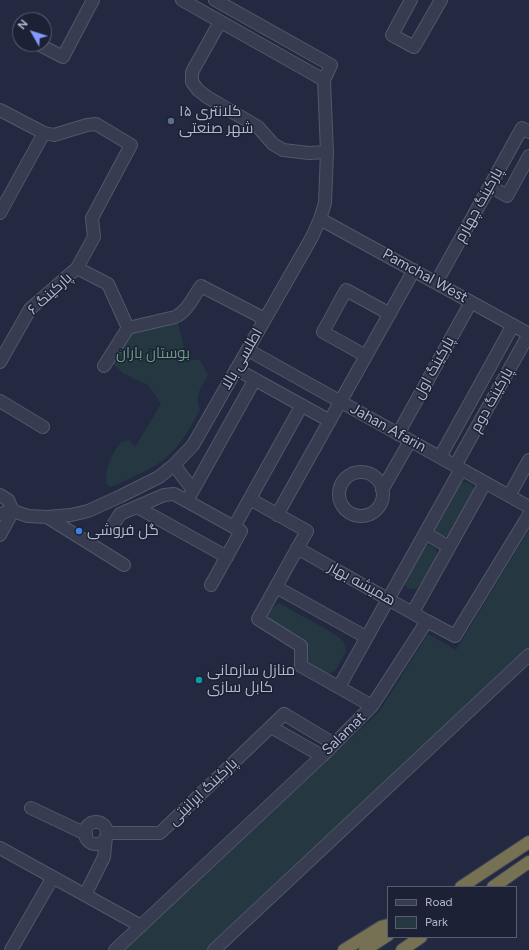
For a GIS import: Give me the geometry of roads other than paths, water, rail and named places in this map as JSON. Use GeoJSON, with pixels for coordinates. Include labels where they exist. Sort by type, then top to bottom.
{"type":"FeatureCollection","features":[{"type":"Feature","properties":{"kind":"highway"},"geometry":{"type":"LineString","coordinates":[[463,886],[529,842]]}},
{"type":"Feature","properties":{"kind":"highway"},"geometry":{"type":"LineString","coordinates":[[494,886],[529,862]]}},
{"type":"Feature","properties":{"kind":"highway"},"geometry":{"type":"LineString","coordinates":[[344,950],[381,926],[387,924]]}},
{"type":"Feature","properties":{"kind":"highway"},"geometry":{"type":"LineString","coordinates":[[365,950],[387,936]]}},
{"type":"Feature","properties":{"kind":"highway"},"geometry":{"type":"LineString","coordinates":[[402,950],[419,938]]}},
{"type":"Feature","properties":{"kind":"street"},"geometry":{"type":"LineString","coordinates":[[52,51],[63,57],[93,0]]}},
{"type":"Feature","properties":{"kind":"street"},"geometry":{"type":"LineString","coordinates":[[182,0],[324,80],[331,65],[216,0]]}},
{"type":"Feature","properties":{"kind":"street"},"geometry":{"type":"LineString","coordinates":[[411,0],[392,35],[414,47],[441,0]]}},
{"type":"Feature","properties":{"kind":"street"},"geometry":{"type":"LineString","coordinates":[[220,22],[192,72],[192,82],[198,90],[207,97],[258,127],[273,144],[283,150],[309,153],[327,152]]}},
{"type":"Feature","properties":{"kind":"street","name":"اطلسی بالا"},"geometry":{"type":"LineString","coordinates":[[0,514],[12,511],[28,516],[47,517],[71,515],[88,510],[121,496],[159,477],[174,465],[193,445],[312,237],[320,219],[324,203],[327,152],[324,80]]}},
{"type":"Feature","properties":{"kind":"street"},"geometry":{"type":"LineString","coordinates":[[0,110],[44,133],[54,134],[87,124],[96,124],[131,145],[92,218],[94,237],[77,268],[108,284],[128,328]]}},
{"type":"Feature","properties":{"kind":"street","name":"پارکینگ چهارم"},"geometry":{"type":"LineString","coordinates":[[436,283],[490,186],[526,130]]}},
{"type":"Feature","properties":{"kind":"street"},"geometry":{"type":"LineString","coordinates":[[0,213],[44,133]]}},
{"type":"Feature","properties":{"kind":"street"},"geometry":{"type":"LineString","coordinates":[[490,186],[507,196],[529,156]]}},
{"type":"Feature","properties":{"kind":"street","name":"Pamchal West"},"geometry":{"type":"LineString","coordinates":[[320,219],[529,334]]}},
{"type":"Feature","properties":{"kind":"street","name":"پارکینگ ۶"},"geometry":{"type":"LineString","coordinates":[[0,362],[30,309],[77,268]]}},
{"type":"Feature","properties":{"kind":"street"},"geometry":{"type":"LineString","coordinates":[[277,515],[414,270]]}},
{"type":"Feature","properties":{"kind":"street"},"geometry":{"type":"LineString","coordinates":[[104,366],[128,328],[175,318],[185,311],[201,286],[265,319]]}},
{"type":"Feature","properties":{"kind":"street"},"geometry":{"type":"LineString","coordinates":[[366,356],[323,332],[346,290],[390,314]]}},
{"type":"Feature","properties":{"kind":"street","name":"پارکینگ اول"},"geometry":{"type":"LineString","coordinates":[[398,434],[471,302]]}},
{"type":"Feature","properties":{"kind":"street","name":"پارکینگ دوم"},"geometry":{"type":"LineString","coordinates":[[440,457],[513,325]]}},
{"type":"Feature","properties":{"kind":"street","name":"پارکینگ دوم"},"geometry":{"type":"LineString","coordinates":[[339,687],[425,533],[492,400],[529,334]]}},
{"type":"Feature","properties":{"kind":"street","name":"Jahan Afarin"},"geometry":{"type":"LineString","coordinates":[[248,350],[529,507]]}},
{"type":"Feature","properties":{"kind":"street"},"geometry":{"type":"LineString","coordinates":[[236,369],[330,421]]}},
{"type":"Feature","properties":{"kind":"street"},"geometry":{"type":"LineString","coordinates":[[187,501],[255,379]]}},
{"type":"Feature","properties":{"kind":"street"},"geometry":{"type":"LineString","coordinates":[[476,391],[492,400]]}},
{"type":"Feature","properties":{"kind":"street"},"geometry":{"type":"LineString","coordinates":[[0,400],[43,428]]}},
{"type":"Feature","properties":{"kind":"street"},"geometry":{"type":"LineString","coordinates":[[234,527],[302,406]]}},
{"type":"Feature","properties":{"kind":"street"},"geometry":{"type":"LineString","coordinates":[[382,490],[410,441]]}},
{"type":"Feature","properties":{"kind":"street"},"geometry":{"type":"LineString","coordinates":[[509,496],[529,460]]}},
{"type":"Feature","properties":{"kind":"street"},"geometry":{"type":"LineString","coordinates":[[174,465],[193,490]]}},
{"type":"Feature","properties":{"kind":"street"},"geometry":{"type":"LineString","coordinates":[[413,612],[486,483]]}},
{"type":"Feature","properties":{"kind":"street"},"geometry":{"type":"LineString","coordinates":[[113,524],[120,514],[164,495],[174,494],[241,531],[211,585]]}},
{"type":"Feature","properties":{"kind":"street"},"geometry":{"type":"LineString","coordinates":[[0,495],[8,500],[12,511],[0,535]]}},
{"type":"Feature","properties":{"kind":"street"},"geometry":{"type":"LineString","coordinates":[[250,499],[307,531],[258,619],[301,646],[301,666],[372,706]]}},
{"type":"Feature","properties":{"kind":"street"},"geometry":{"type":"LineString","coordinates":[[137,507],[227,557]]}},
{"type":"Feature","properties":{"kind":"street"},"geometry":{"type":"LineString","coordinates":[[427,621],[455,636],[529,515]]}},
{"type":"Feature","properties":{"kind":"street"},"geometry":{"type":"LineString","coordinates":[[47,517],[124,565]]}},
{"type":"Feature","properties":{"kind":"street"},"geometry":{"type":"LineString","coordinates":[[425,533],[449,547]]}},
{"type":"Feature","properties":{"kind":"street","name":"همیشه بهار"},"geometry":{"type":"LineString","coordinates":[[297,548],[427,621]]}},
{"type":"Feature","properties":{"kind":"street"},"geometry":{"type":"LineString","coordinates":[[276,587],[366,637]]}},
{"type":"Feature","properties":{"kind":"street","name":"Salamat"},"geometry":{"type":"LineString","coordinates":[[115,950],[322,756],[372,706],[427,621]]}},
{"type":"Feature","properties":{"kind":"street"},"geometry":{"type":"LineString","coordinates":[[214,950],[529,655]]}},
{"type":"Feature","properties":{"kind":"street","name":"پارکینگ ایرانیتی"},"geometry":{"type":"LineString","coordinates":[[107,835],[160,833],[284,714],[334,744]]}},
{"type":"Feature","properties":{"kind":"street"},"geometry":{"type":"LineString","coordinates":[[271,727],[322,756]]}},
{"type":"Feature","properties":{"kind":"street"},"geometry":{"type":"LineString","coordinates":[[31,808],[86,834],[89,825],[96,822],[103,824],[107,830],[104,857],[85,895]]}},
{"type":"Feature","properties":{"kind":"street"},"geometry":{"type":"LineString","coordinates":[[0,848],[141,926]]}},
{"type":"Feature","properties":{"kind":"street"},"geometry":{"type":"LineString","coordinates":[[0,945],[10,950],[53,878]]}},
{"type":"Feature","properties":{"kind":"place","name":"کلانتری ۱۵ شهر صنعتی"},"geometry":{"type":"Point","coordinates":[171,121]}},
{"type":"Feature","properties":{"kind":"place","name":"گل فروشی"},"geometry":{"type":"Point","coordinates":[79,531]}},
{"type":"Feature","properties":{"kind":"place","name":"منازل سازمانی کابل سازی"},"geometry":{"type":"Point","coordinates":[199,680]}},
{"type":"Feature","properties":{"kind":"park label","name":"بوستان باران"},"geometry":{"type":"Point","coordinates":[153,354]}}]}
